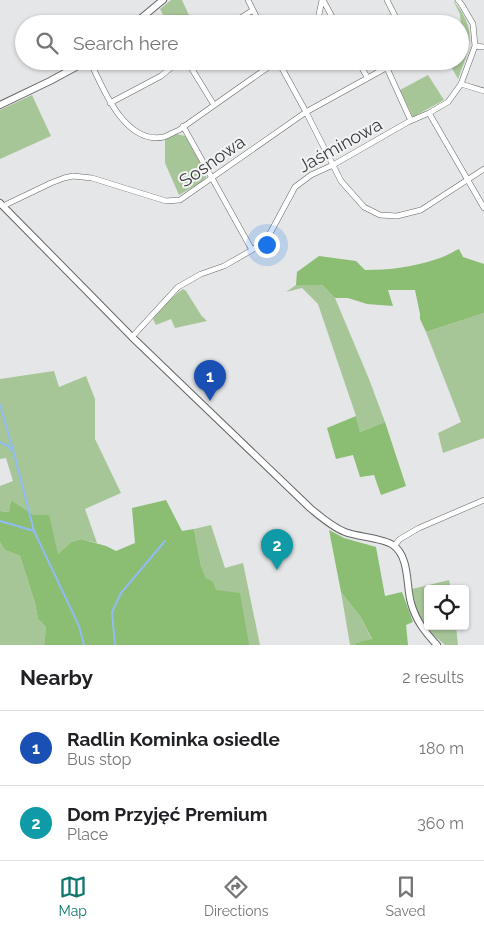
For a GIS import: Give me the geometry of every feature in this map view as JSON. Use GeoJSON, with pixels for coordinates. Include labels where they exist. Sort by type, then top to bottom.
{"type":"FeatureCollection","features":[{"type":"Feature","properties":{"kind":"street"},"geometry":{"type":"LineString","coordinates":[[145,15],[163,0]]}},
{"type":"Feature","properties":{"kind":"street"},"geometry":{"type":"LineString","coordinates":[[248,0],[256,15]]}},
{"type":"Feature","properties":{"kind":"street"},"geometry":{"type":"LineString","coordinates":[[319,15],[322,0]]}},
{"type":"Feature","properties":{"kind":"street"},"geometry":{"type":"LineString","coordinates":[[322,0],[331,15]]}},
{"type":"Feature","properties":{"kind":"street"},"geometry":{"type":"LineString","coordinates":[[387,0],[394,15]]}},
{"type":"Feature","properties":{"kind":"street","name":"Jaśminowa"},"geometry":{"type":"LineString","coordinates":[[458,0],[468,15]]}},
{"type":"Feature","properties":{"kind":"street"},"geometry":{"type":"LineString","coordinates":[[245,15],[253,10]]}},
{"type":"Feature","properties":{"kind":"street","name":"Jaśminowa"},"geometry":{"type":"LineString","coordinates":[[469,17],[473,24],[475,46],[469,62]]}},
{"type":"Feature","properties":{"kind":"street"},"geometry":{"type":"LineString","coordinates":[[475,46],[484,47]]}},
{"type":"Feature","properties":{"kind":"street"},"geometry":{"type":"LineString","coordinates":[[0,105],[71,70]]}},
{"type":"Feature","properties":{"kind":"street"},"geometry":{"type":"LineString","coordinates":[[93,70],[110,103],[124,122],[150,137],[165,136],[179,130],[265,70]]}},
{"type":"Feature","properties":{"kind":"street"},"geometry":{"type":"LineString","coordinates":[[110,103],[161,76],[168,70]]}},
{"type":"Feature","properties":{"kind":"street"},"geometry":{"type":"LineString","coordinates":[[193,70],[214,105]]}},
{"type":"Feature","properties":{"kind":"street"},"geometry":{"type":"LineString","coordinates":[[283,70],[342,181],[364,207],[380,215],[397,216],[421,210],[484,169]]}},
{"type":"Feature","properties":{"kind":"street"},"geometry":{"type":"LineString","coordinates":[[363,70],[367,77]]}},
{"type":"Feature","properties":{"kind":"street","name":"Sosnowa"},"geometry":{"type":"LineString","coordinates":[[2,205],[50,183],[73,176],[92,178],[166,201],[180,200],[306,112],[382,70]]}},
{"type":"Feature","properties":{"kind":"street"},"geometry":{"type":"LineString","coordinates":[[388,70],[412,121]]}},
{"type":"Feature","properties":{"kind":"street","name":"Jaśminowa"},"geometry":{"type":"LineString","coordinates":[[132,337],[178,287],[200,274],[224,266],[267,240],[295,187],[311,175],[333,165],[448,102],[461,84],[466,70]]}},
{"type":"Feature","properties":{"kind":"street"},"geometry":{"type":"LineString","coordinates":[[461,84],[484,91]]}},
{"type":"Feature","properties":{"kind":"street"},"geometry":{"type":"LineString","coordinates":[[429,113],[484,208]]}},
{"type":"Feature","properties":{"kind":"street"},"geometry":{"type":"LineString","coordinates":[[184,126],[252,250]]}},
{"type":"Feature","properties":{"kind":"street"},"geometry":{"type":"LineString","coordinates":[[2,205],[132,337],[321,517],[344,532],[394,546],[406,566],[410,601],[415,615],[424,630],[437,645]]}},
{"type":"Feature","properties":{"kind":"street"},"geometry":{"type":"LineString","coordinates":[[394,546],[400,539],[419,528],[484,500]]}},
{"type":"Feature","properties":{"kind":"green space"},"geometry":{"type":"Polygon","coordinates":[[[171,0],[182,0],[189,15],[163,15],[160,9],[171,0]]]}},
{"type":"Feature","properties":{"kind":"green space"},"geometry":{"type":"Polygon","coordinates":[[[453,0],[463,15],[460,14],[453,0]]]}},
{"type":"Feature","properties":{"kind":"green space"},"geometry":{"type":"Polygon","coordinates":[[[453,70],[461,70],[458,79],[453,70]]]}},
{"type":"Feature","properties":{"kind":"green space"},"geometry":{"type":"Polygon","coordinates":[[[428,75],[444,100],[413,117],[400,90],[428,75]]]}},
{"type":"Feature","properties":{"kind":"green space"},"geometry":{"type":"Polygon","coordinates":[[[32,95],[51,136],[0,159],[0,110],[32,95]]]}},
{"type":"Feature","properties":{"kind":"green space"},"geometry":{"type":"Polygon","coordinates":[[[177,134],[185,136],[206,173],[206,177],[200,183],[179,195],[165,163],[165,139],[177,134]]]}},
{"type":"Feature","properties":{"kind":"green space"},"geometry":{"type":"Polygon","coordinates":[[[459,249],[463,257],[484,264],[484,313],[426,332],[420,319],[415,290],[388,290],[393,306],[367,304],[348,298],[335,298],[323,285],[296,285],[297,272],[319,256],[356,261],[365,270],[410,266],[428,262],[459,249]]]}},
{"type":"Feature","properties":{"kind":"green space"},"geometry":{"type":"Polygon","coordinates":[[[296,285],[324,285],[335,298],[385,422],[360,432],[318,304],[302,288],[286,292],[296,285]]]}},
{"type":"Feature","properties":{"kind":"green space"},"geometry":{"type":"Polygon","coordinates":[[[183,289],[207,321],[175,328],[171,319],[156,325],[153,319],[183,289]]]}},
{"type":"Feature","properties":{"kind":"green space"},"geometry":{"type":"Polygon","coordinates":[[[484,313],[484,438],[443,453],[438,433],[461,422],[426,332],[484,313]]]}},
{"type":"Feature","properties":{"kind":"green space"},"geometry":{"type":"Polygon","coordinates":[[[54,371],[59,387],[86,376],[95,399],[95,439],[121,493],[85,509],[97,543],[81,539],[71,542],[57,555],[34,515],[11,500],[9,512],[0,511],[0,486],[13,481],[6,458],[0,459],[0,379],[54,371]]]}},
{"type":"Feature","properties":{"kind":"green space"},"geometry":{"type":"Polygon","coordinates":[[[356,416],[360,432],[385,422],[406,486],[381,495],[374,475],[360,477],[353,455],[336,459],[327,428],[356,416]]]}},
{"type":"Feature","properties":{"kind":"green space"},"geometry":{"type":"Polygon","coordinates":[[[11,500],[34,515],[49,515],[58,554],[71,542],[81,539],[116,551],[135,543],[132,508],[166,500],[182,531],[194,529],[201,566],[206,578],[213,582],[216,590],[240,593],[249,645],[44,645],[46,627],[38,619],[35,603],[20,556],[5,550],[0,542],[0,511],[9,512],[11,500]]]}},
{"type":"Feature","properties":{"kind":"green space"},"geometry":{"type":"Polygon","coordinates":[[[211,525],[225,568],[243,563],[260,645],[249,645],[216,590],[206,578],[201,566],[194,529],[211,525]]]}},
{"type":"Feature","properties":{"kind":"green space"},"geometry":{"type":"Polygon","coordinates":[[[329,530],[344,538],[376,547],[385,596],[402,592],[413,622],[406,625],[408,645],[356,645],[356,643],[372,639],[360,616],[341,592],[329,530]]]}},
{"type":"Feature","properties":{"kind":"green space"},"geometry":{"type":"Polygon","coordinates":[[[0,542],[5,550],[20,556],[35,603],[38,619],[46,627],[44,645],[0,645],[0,542]]]}},
{"type":"Feature","properties":{"kind":"green space"},"geometry":{"type":"Polygon","coordinates":[[[449,580],[450,585],[428,585],[449,580]]]}},
{"type":"Feature","properties":{"kind":"green space"},"geometry":{"type":"Polygon","coordinates":[[[424,586],[424,623],[417,613],[412,589],[424,586]]]}},
{"type":"Feature","properties":{"kind":"green space"},"geometry":{"type":"Polygon","coordinates":[[[341,592],[360,616],[372,640],[350,645],[341,592]]]}},
{"type":"Feature","properties":{"kind":"green space"},"geometry":{"type":"Polygon","coordinates":[[[429,630],[456,630],[458,645],[445,645],[429,630]]]}},
{"type":"Feature","properties":{"kind":"waterway"},"geometry":{"type":"LineString","coordinates":[[0,405],[34,531],[79,626],[84,645]]}},
{"type":"Feature","properties":{"kind":"waterway"},"geometry":{"type":"LineString","coordinates":[[0,442],[12,450]]}},
{"type":"Feature","properties":{"kind":"waterway"},"geometry":{"type":"LineString","coordinates":[[0,521],[34,531]]}},
{"type":"Feature","properties":{"kind":"waterway"},"geometry":{"type":"LineString","coordinates":[[115,645],[112,612],[121,593],[165,541]]}},
{"type":"Feature","properties":{"kind":"place","name":"Radlin Kominka osiedle"},"geometry":{"type":"Point","coordinates":[210,401]}},
{"type":"Feature","properties":{"kind":"place","name":"Dom Przyjęć Premium"},"geometry":{"type":"Point","coordinates":[277,570]}}]}
